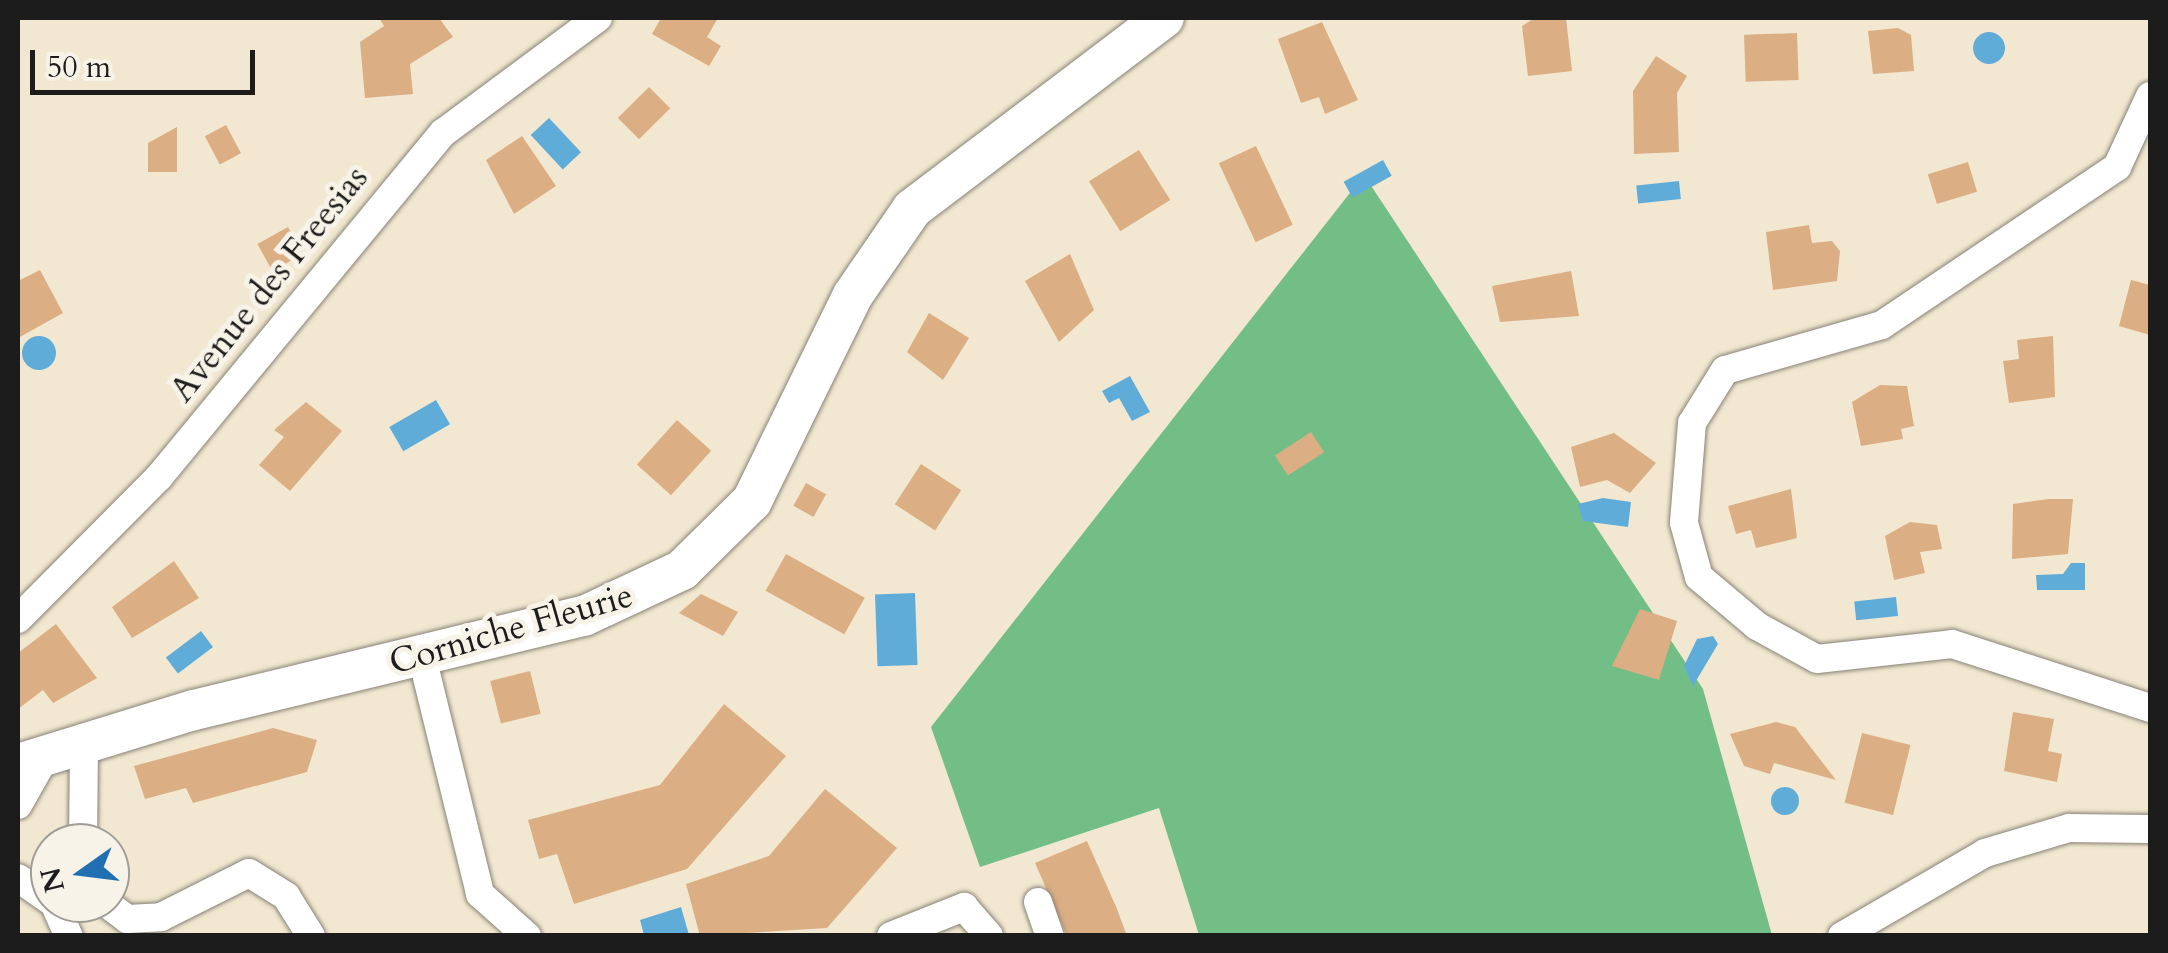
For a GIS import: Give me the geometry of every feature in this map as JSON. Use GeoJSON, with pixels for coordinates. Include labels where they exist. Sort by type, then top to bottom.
{"type":"FeatureCollection","features":[{"type":"Feature","properties":{"kind":"main road","name":"Corniche Fleurie"},"geometry":{"type":"LineString","coordinates":[[50,754],[633,600],[720,537],[782,453],[853,295],[912,209],[1164,18]]}},
{"type":"Feature","properties":{"kind":"street","name":"Avenue des Freesias"},"geometry":{"type":"LineString","coordinates":[[18,619],[159,476],[443,133],[598,18]]}},
{"type":"Feature","properties":{"kind":"street"},"geometry":{"type":"LineString","coordinates":[[2150,96],[2117,167],[1882,325],[1724,370],[1692,423],[1684,523],[1699,577],[1757,626],[1818,659],[1952,644],[2150,708]]}},
{"type":"Feature","properties":{"kind":"street"},"geometry":{"type":"LineString","coordinates":[[422,657],[480,894],[527,936]]}},
{"type":"Feature","properties":{"kind":"street"},"geometry":{"type":"LineString","coordinates":[[18,805],[50,754]]}},
{"type":"Feature","properties":{"kind":"street"},"geometry":{"type":"LineString","coordinates":[[50,754],[76,823]]}},
{"type":"Feature","properties":{"kind":"street"},"geometry":{"type":"LineString","coordinates":[[1842,936],[1985,852],[2068,828],[2150,829]]}},
{"type":"Feature","properties":{"kind":"street"},"geometry":{"type":"LineString","coordinates":[[130,918],[161,917],[250,872],[286,896],[310,936]]}},
{"type":"Feature","properties":{"kind":"street"},"geometry":{"type":"LineString","coordinates":[[1038,902],[1050,936]]}},
{"type":"Feature","properties":{"kind":"street"},"geometry":{"type":"LineString","coordinates":[[892,936],[964,907],[989,936]]}},
{"type":"Feature","properties":{"kind":"green space"},"geometry":{"type":"Polygon","coordinates":[[[1364,175],[1703,689],[1772,935],[1199,935],[1159,808],[980,867],[931,727],[1364,175]]]}},
{"type":"Feature","properties":{"kind":"water"},"geometry":{"type":"Polygon","coordinates":[[[1989,32],[2000,37],[2005,48],[2000,59],[1989,64],[1978,59],[1973,48],[1978,37],[1989,32]]]}},
{"type":"Feature","properties":{"kind":"water"},"geometry":{"type":"Polygon","coordinates":[[[549,118],[581,152],[563,169],[531,135],[549,118]]]}},
{"type":"Feature","properties":{"kind":"water"},"geometry":{"type":"Polygon","coordinates":[[[1383,160],[1392,176],[1352,198],[1344,182],[1383,160]]]}},
{"type":"Feature","properties":{"kind":"water"},"geometry":{"type":"Polygon","coordinates":[[[1679,181],[1681,199],[1638,203],[1636,185],[1679,181]]]}},
{"type":"Feature","properties":{"kind":"water"},"geometry":{"type":"Polygon","coordinates":[[[39,336],[51,341],[56,353],[51,365],[39,370],[27,365],[22,353],[27,341],[39,336]]]}},
{"type":"Feature","properties":{"kind":"water"},"geometry":{"type":"Polygon","coordinates":[[[1130,376],[1150,412],[1132,421],[1119,398],[1109,403],[1102,391],[1130,376]]]}},
{"type":"Feature","properties":{"kind":"water"},"geometry":{"type":"Polygon","coordinates":[[[436,400],[450,424],[403,451],[389,427],[436,400]]]}},
{"type":"Feature","properties":{"kind":"water"},"geometry":{"type":"Polygon","coordinates":[[[1603,498],[1631,502],[1628,527],[1583,521],[1578,504],[1603,498]]]}},
{"type":"Feature","properties":{"kind":"water"},"geometry":{"type":"Polygon","coordinates":[[[2071,563],[2085,563],[2085,590],[2037,590],[2036,575],[2063,574],[2071,563]]]}},
{"type":"Feature","properties":{"kind":"water"},"geometry":{"type":"Polygon","coordinates":[[[915,593],[918,665],[878,666],[875,594],[915,593]]]}},
{"type":"Feature","properties":{"kind":"water"},"geometry":{"type":"Polygon","coordinates":[[[1896,597],[1898,616],[1856,620],[1854,601],[1896,597]]]}},
{"type":"Feature","properties":{"kind":"water"},"geometry":{"type":"Polygon","coordinates":[[[201,631],[213,647],[178,673],[166,657],[201,631]]]}},
{"type":"Feature","properties":{"kind":"water"},"geometry":{"type":"Polygon","coordinates":[[[1713,636],[1718,644],[1693,686],[1684,666],[1697,639],[1713,636]]]}},
{"type":"Feature","properties":{"kind":"water"},"geometry":{"type":"Polygon","coordinates":[[[1785,787],[1795,791],[1799,801],[1795,811],[1785,815],[1775,811],[1771,801],[1775,791],[1785,787]]]}},
{"type":"Feature","properties":{"kind":"water"},"geometry":{"type":"Polygon","coordinates":[[[681,907],[689,935],[644,935],[640,920],[681,907]]]}},
{"type":"Feature","properties":{"kind":"building"},"geometry":{"type":"Polygon","coordinates":[[[379,18],[439,18],[453,37],[410,64],[413,94],[365,98],[360,42],[384,26],[379,18]]]}},
{"type":"Feature","properties":{"kind":"building"},"geometry":{"type":"Polygon","coordinates":[[[661,18],[718,18],[707,37],[721,46],[709,66],[652,34],[661,18]]]}},
{"type":"Feature","properties":{"kind":"building"},"geometry":{"type":"Polygon","coordinates":[[[1535,18],[1566,18],[1572,71],[1528,76],[1522,26],[1535,18]]]}},
{"type":"Feature","properties":{"kind":"building"},"geometry":{"type":"Polygon","coordinates":[[[1322,22],[1358,100],[1325,114],[1319,97],[1301,103],[1278,39],[1322,22]]]}},
{"type":"Feature","properties":{"kind":"building"},"geometry":{"type":"Polygon","coordinates":[[[1898,28],[1911,35],[1914,71],[1873,74],[1868,31],[1898,28]]]}},
{"type":"Feature","properties":{"kind":"building"},"geometry":{"type":"Polygon","coordinates":[[[1797,33],[1799,80],[1746,82],[1744,35],[1797,33]]]}},
{"type":"Feature","properties":{"kind":"building"},"geometry":{"type":"Polygon","coordinates":[[[1656,56],[1687,76],[1677,93],[1679,152],[1634,154],[1633,91],[1656,56]]]}},
{"type":"Feature","properties":{"kind":"building"},"geometry":{"type":"Polygon","coordinates":[[[649,87],[670,108],[639,139],[618,118],[649,87]]]}},
{"type":"Feature","properties":{"kind":"building"},"geometry":{"type":"Polygon","coordinates":[[[226,125],[241,153],[220,165],[205,136],[226,125]]]}},
{"type":"Feature","properties":{"kind":"building"},"geometry":{"type":"Polygon","coordinates":[[[177,127],[177,172],[148,172],[148,143],[177,127]]]}},
{"type":"Feature","properties":{"kind":"building"},"geometry":{"type":"Polygon","coordinates":[[[522,136],[556,186],[514,214],[486,160],[522,136]]]}},
{"type":"Feature","properties":{"kind":"building"},"geometry":{"type":"Polygon","coordinates":[[[1256,146],[1293,225],[1256,242],[1219,163],[1256,146]]]}},
{"type":"Feature","properties":{"kind":"building"},"geometry":{"type":"Polygon","coordinates":[[[1139,150],[1170,200],[1120,231],[1089,181],[1139,150]]]}},
{"type":"Feature","properties":{"kind":"building"},"geometry":{"type":"Polygon","coordinates":[[[1968,162],[1977,192],[1937,204],[1928,174],[1968,162]]]}},
{"type":"Feature","properties":{"kind":"building"},"geometry":{"type":"Polygon","coordinates":[[[1809,225],[1812,243],[1832,241],[1840,251],[1837,281],[1773,290],[1766,232],[1809,225]]]}},
{"type":"Feature","properties":{"kind":"building"},"geometry":{"type":"Polygon","coordinates":[[[288,227],[303,254],[272,271],[257,244],[288,227]]]}},
{"type":"Feature","properties":{"kind":"building"},"geometry":{"type":"Polygon","coordinates":[[[1070,254],[1094,310],[1059,342],[1025,281],[1070,254]]]}},
{"type":"Feature","properties":{"kind":"building"},"geometry":{"type":"Polygon","coordinates":[[[40,270],[63,313],[18,338],[18,281],[40,270]]]}},
{"type":"Feature","properties":{"kind":"building"},"geometry":{"type":"Polygon","coordinates":[[[1571,271],[1579,316],[1500,322],[1492,286],[1571,271]]]}},
{"type":"Feature","properties":{"kind":"building"},"geometry":{"type":"Polygon","coordinates":[[[2131,280],[2150,285],[2150,335],[2119,326],[2131,280]]]}},
{"type":"Feature","properties":{"kind":"building"},"geometry":{"type":"Polygon","coordinates":[[[929,313],[969,338],[943,380],[907,352],[929,313]]]}},
{"type":"Feature","properties":{"kind":"building"},"geometry":{"type":"Polygon","coordinates":[[[2053,336],[2055,397],[2009,403],[2003,361],[2019,359],[2017,340],[2053,336]]]}},
{"type":"Feature","properties":{"kind":"building"},"geometry":{"type":"Polygon","coordinates":[[[1880,385],[1907,386],[1914,426],[1901,429],[1903,439],[1861,446],[1852,402],[1880,385]]]}},
{"type":"Feature","properties":{"kind":"building"},"geometry":{"type":"Polygon","coordinates":[[[306,402],[342,431],[290,491],[259,465],[284,437],[274,430],[306,402]]]}},
{"type":"Feature","properties":{"kind":"building"},"geometry":{"type":"Polygon","coordinates":[[[677,420],[711,451],[671,495],[637,465],[677,420]]]}},
{"type":"Feature","properties":{"kind":"building"},"geometry":{"type":"Polygon","coordinates":[[[1311,432],[1324,452],[1288,476],[1275,455],[1311,432]]]}},
{"type":"Feature","properties":{"kind":"building"},"geometry":{"type":"Polygon","coordinates":[[[1614,433],[1656,463],[1630,493],[1607,480],[1580,487],[1571,447],[1614,433]]]}},
{"type":"Feature","properties":{"kind":"building"},"geometry":{"type":"Polygon","coordinates":[[[921,464],[961,490],[935,530],[895,504],[921,464]]]}},
{"type":"Feature","properties":{"kind":"building"},"geometry":{"type":"Polygon","coordinates":[[[806,483],[826,494],[814,517],[793,506],[806,483]]]}},
{"type":"Feature","properties":{"kind":"building"},"geometry":{"type":"Polygon","coordinates":[[[1791,489],[1797,538],[1756,548],[1751,530],[1736,534],[1728,506],[1791,489]]]}},
{"type":"Feature","properties":{"kind":"building"},"geometry":{"type":"Polygon","coordinates":[[[2073,499],[2068,554],[2012,559],[2013,504],[2073,499]]]}},
{"type":"Feature","properties":{"kind":"building"},"geometry":{"type":"Polygon","coordinates":[[[1910,522],[1937,525],[1942,549],[1920,552],[1925,573],[1894,580],[1885,536],[1910,522]]]}},
{"type":"Feature","properties":{"kind":"building"},"geometry":{"type":"Polygon","coordinates":[[[786,554],[865,598],[844,634],[766,591],[786,554]]]}},
{"type":"Feature","properties":{"kind":"building"},"geometry":{"type":"Polygon","coordinates":[[[174,561],[199,598],[132,638],[112,607],[174,561]]]}},
{"type":"Feature","properties":{"kind":"building"},"geometry":{"type":"Polygon","coordinates":[[[701,594],[738,612],[723,636],[679,613],[701,594]]]}},
{"type":"Feature","properties":{"kind":"building"},"geometry":{"type":"Polygon","coordinates":[[[1640,609],[1677,621],[1659,680],[1612,666],[1640,609]]]}},
{"type":"Feature","properties":{"kind":"building"},"geometry":{"type":"Polygon","coordinates":[[[56,624],[97,678],[53,703],[43,690],[18,709],[18,653],[56,624]]]}},
{"type":"Feature","properties":{"kind":"building"},"geometry":{"type":"Polygon","coordinates":[[[530,671],[541,714],[501,724],[490,681],[530,671]]]}},
{"type":"Feature","properties":{"kind":"building"},"geometry":{"type":"Polygon","coordinates":[[[724,704],[786,756],[687,869],[574,904],[557,854],[539,859],[528,820],[660,785],[724,704]]]}},
{"type":"Feature","properties":{"kind":"building"},"geometry":{"type":"Polygon","coordinates":[[[2013,712],[2054,719],[2048,751],[2062,754],[2057,782],[2004,771],[2013,712]]]}},
{"type":"Feature","properties":{"kind":"building"},"geometry":{"type":"Polygon","coordinates":[[[1776,722],[1795,727],[1836,780],[1774,763],[1770,774],[1744,766],[1730,734],[1776,722]]]}},
{"type":"Feature","properties":{"kind":"building"},"geometry":{"type":"Polygon","coordinates":[[[273,728],[317,740],[307,772],[193,803],[186,788],[145,799],[134,766],[273,728]]]}},
{"type":"Feature","properties":{"kind":"building"},"geometry":{"type":"Polygon","coordinates":[[[1862,733],[1911,745],[1893,815],[1845,803],[1862,733]]]}},
{"type":"Feature","properties":{"kind":"building"},"geometry":{"type":"Polygon","coordinates":[[[825,789],[897,848],[827,928],[700,936],[686,884],[769,856],[825,789]]]}},
{"type":"Feature","properties":{"kind":"building"},"geometry":{"type":"Polygon","coordinates":[[[1087,841],[1127,936],[1067,936],[1035,863],[1087,841]]]}}]}
